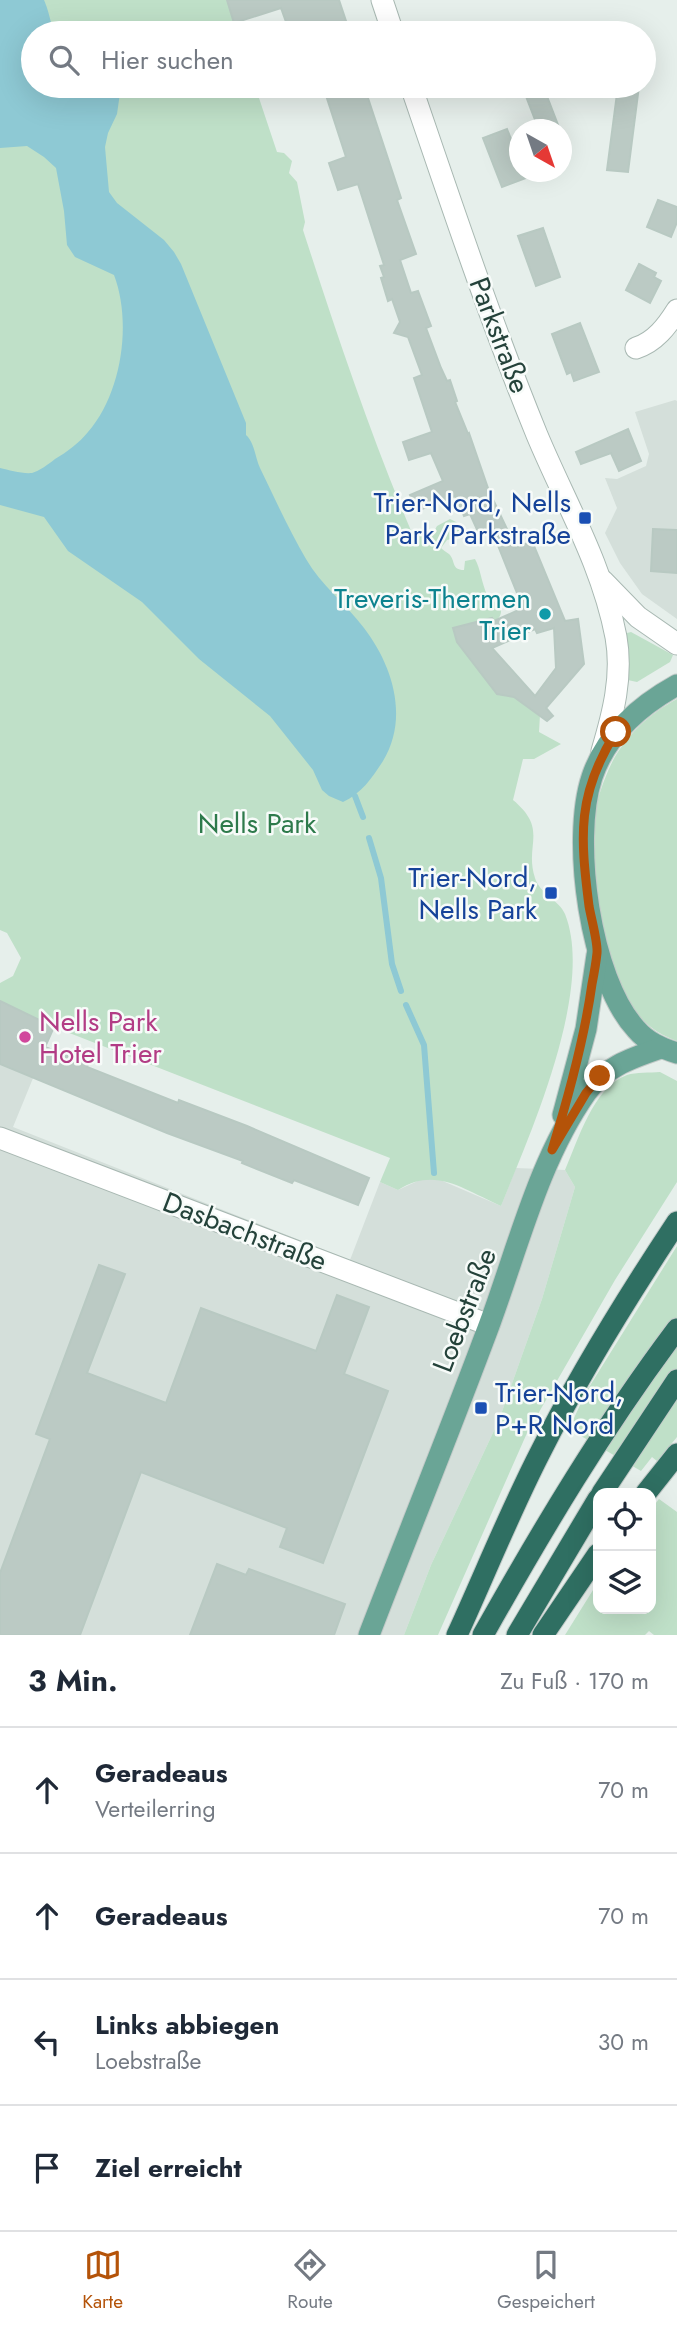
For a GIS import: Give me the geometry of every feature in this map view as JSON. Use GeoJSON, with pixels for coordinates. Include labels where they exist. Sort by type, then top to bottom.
{"type":"FeatureCollection","features":[{"type":"Feature","properties":{"kind":"highway"},"geometry":{"type":"LineString","coordinates":[[457,1635],[555,1424],[625,1300],[677,1222]]}},
{"type":"Feature","properties":{"kind":"highway"},"geometry":{"type":"LineString","coordinates":[[483,1635],[615,1415],[677,1329]]}},
{"type":"Feature","properties":{"kind":"highway"},"geometry":{"type":"LineString","coordinates":[[605,1488],[677,1380]]}},
{"type":"Feature","properties":{"kind":"highway"},"geometry":{"type":"LineString","coordinates":[[650,1488],[677,1454]]}},
{"type":"Feature","properties":{"kind":"highway"},"geometry":{"type":"LineString","coordinates":[[517,1635],[593,1507]]}},
{"type":"Feature","properties":{"kind":"highway"},"geometry":{"type":"LineString","coordinates":[[544,1635],[593,1562]]}},
{"type":"Feature","properties":{"kind":"main road"},"geometry":{"type":"LineString","coordinates":[[669,1050],[646,1040],[626,1017],[605,974],[593,930],[585,873],[584,815],[592,776],[616,732],[658,695],[677,685]]}},
{"type":"Feature","properties":{"kind":"main road"},"geometry":{"type":"LineString","coordinates":[[552,1150],[586,1029],[598,950]]}},
{"type":"Feature","properties":{"kind":"main road","name":"Loebstraße"},"geometry":{"type":"LineString","coordinates":[[369,1635],[489,1325],[552,1150],[586,1093],[600,1076],[622,1062],[669,1050]]}},
{"type":"Feature","properties":{"kind":"street"},"geometry":{"type":"LineString","coordinates":[[382,0],[389,21]]}},
{"type":"Feature","properties":{"kind":"street","name":"Parkstraße"},"geometry":{"type":"LineString","coordinates":[[415,98],[463,236],[538,436],[601,579],[616,636],[618,664],[614,711],[601,757]]}},
{"type":"Feature","properties":{"kind":"street"},"geometry":{"type":"LineString","coordinates":[[636,348],[651,341],[677,310]]}},
{"type":"Feature","properties":{"kind":"street","name":"Parkstraße"},"geometry":{"type":"LineString","coordinates":[[601,579],[638,617],[677,644]]}},
{"type":"Feature","properties":{"kind":"street","name":"Dasbachstraße"},"geometry":{"type":"LineString","coordinates":[[0,1138],[489,1325]]}},
{"type":"Feature","properties":{"kind":"shaded area"},"geometry":{"type":"Polygon","coordinates":[[[675,400],[677,619],[642,594],[620,563],[605,533],[617,508],[605,478],[617,479],[646,466],[649,454],[635,412],[675,400]]]}},
{"type":"Feature","properties":{"kind":"shaded area"},"geometry":{"type":"Polygon","coordinates":[[[0,1001],[54,1027],[13,1127],[350,1260],[380,1182],[398,1190],[422,1179],[438,1179],[501,1206],[516,1168],[565,1170],[575,1187],[542,1299],[499,1420],[431,1565],[404,1635],[0,1635],[0,1001]]]}},
{"type":"Feature","properties":{"kind":"green space","name":"Nells Park"},"geometry":{"type":"Polygon","coordinates":[[[0,0],[245,0],[233,18],[234,21],[21,21],[21,98],[259,98],[277,152],[284,153],[292,161],[289,173],[297,182],[305,222],[303,230],[341,345],[412,533],[432,535],[437,526],[450,519],[458,523],[460,530],[456,538],[447,540],[441,548],[449,554],[455,567],[460,570],[464,570],[465,561],[475,559],[487,595],[501,611],[496,621],[470,626],[514,697],[540,715],[539,732],[561,744],[534,759],[523,759],[513,800],[524,811],[533,829],[532,866],[537,884],[565,914],[572,945],[572,981],[566,1020],[555,1061],[542,1102],[501,1206],[438,1180],[412,1183],[398,1190],[380,1182],[390,1158],[54,1027],[0,1001],[0,983],[13,976],[21,958],[7,933],[0,930],[0,0]]]}},
{"type":"Feature","properties":{"kind":"green space"},"geometry":{"type":"Polygon","coordinates":[[[631,632],[673,655],[670,662],[637,682],[623,679],[624,636],[631,632]]]}},
{"type":"Feature","properties":{"kind":"green space"},"geometry":{"type":"Polygon","coordinates":[[[677,699],[677,1041],[658,1032],[641,1018],[618,979],[598,897],[594,823],[603,783],[620,749],[636,729],[677,699]]]}},
{"type":"Feature","properties":{"kind":"green space"},"geometry":{"type":"Polygon","coordinates":[[[660,1072],[677,1081],[677,1182],[615,1280],[527,1433],[438,1635],[404,1635],[431,1565],[499,1420],[542,1299],[575,1187],[565,1170],[581,1130],[596,1103],[615,1081],[631,1074],[660,1072]]]}},
{"type":"Feature","properties":{"kind":"green space"},"geometry":{"type":"Polygon","coordinates":[[[677,1246],[677,1437],[657,1461],[652,1457],[641,1471],[569,1429],[586,1392],[677,1246]]]}},
{"type":"Feature","properties":{"kind":"green space"},"geometry":{"type":"Polygon","coordinates":[[[659,1499],[677,1512],[677,1635],[654,1635],[649,1631],[645,1635],[565,1635],[593,1590],[593,1614],[656,1614],[656,1503],[659,1499]]]}},
{"type":"Feature","properties":{"kind":"water"},"geometry":{"type":"Polygon","coordinates":[[[0,0],[44,0],[50,21],[21,21],[21,98],[119,98],[117,114],[105,147],[109,192],[117,203],[164,240],[181,264],[246,423],[246,435],[288,526],[312,568],[364,628],[390,675],[396,710],[391,744],[371,779],[361,790],[343,802],[322,790],[313,770],[270,716],[199,659],[142,602],[68,551],[44,517],[0,505],[0,468],[24,473],[38,471],[77,444],[100,416],[116,378],[123,335],[119,294],[114,275],[75,257],[67,245],[56,168],[27,146],[0,148],[0,0]]]}},
{"type":"Feature","properties":{"kind":"building"},"geometry":{"type":"Polygon","coordinates":[[[227,0],[339,0],[346,21],[286,21],[281,8],[233,21],[227,0]]]}},
{"type":"Feature","properties":{"kind":"building"},"geometry":{"type":"Polygon","coordinates":[[[327,98],[368,98],[401,198],[397,200],[416,254],[400,260],[411,293],[418,291],[431,326],[426,328],[447,381],[450,380],[457,401],[455,402],[489,491],[516,548],[532,541],[565,621],[578,619],[584,664],[546,708],[553,716],[547,721],[514,697],[497,694],[457,642],[453,628],[492,618],[494,621],[523,608],[491,528],[479,534],[470,514],[464,516],[455,496],[417,511],[410,495],[443,481],[431,453],[409,460],[403,442],[432,432],[414,378],[422,375],[408,337],[394,333],[400,322],[392,299],[388,301],[381,278],[384,277],[380,266],[384,265],[358,184],[338,190],[329,163],[346,157],[327,98]],[[554,628],[537,633],[535,629],[492,648],[535,696],[556,668],[554,628]]]}},
{"type":"Feature","properties":{"kind":"building"},"geometry":{"type":"Polygon","coordinates":[[[527,98],[548,98],[556,119],[535,119],[527,98]]]}},
{"type":"Feature","properties":{"kind":"building"},"geometry":{"type":"Polygon","coordinates":[[[616,98],[637,98],[628,172],[607,170],[616,98]]]}},
{"type":"Feature","properties":{"kind":"building"},"geometry":{"type":"Polygon","coordinates":[[[507,129],[509,182],[515,182],[502,187],[483,138],[507,129]]]}},
{"type":"Feature","properties":{"kind":"building"},"geometry":{"type":"Polygon","coordinates":[[[658,200],[677,207],[677,222],[671,237],[647,227],[658,200]]]}},
{"type":"Feature","properties":{"kind":"building"},"geometry":{"type":"Polygon","coordinates":[[[543,228],[560,277],[536,286],[518,236],[543,228]]]}},
{"type":"Feature","properties":{"kind":"building"},"geometry":{"type":"Polygon","coordinates":[[[639,264],[656,273],[654,277],[661,281],[650,303],[626,290],[639,264]]]}},
{"type":"Feature","properties":{"kind":"building"},"geometry":{"type":"Polygon","coordinates":[[[580,323],[599,372],[574,381],[571,372],[567,374],[552,334],[580,323]]]}},
{"type":"Feature","properties":{"kind":"building"},"geometry":{"type":"Polygon","coordinates":[[[628,429],[641,461],[619,471],[611,453],[581,464],[576,452],[628,429]]]}},
{"type":"Feature","properties":{"kind":"building"},"geometry":{"type":"Polygon","coordinates":[[[653,529],[677,530],[677,573],[651,571],[653,529]]]}},
{"type":"Feature","properties":{"kind":"building"},"geometry":{"type":"Polygon","coordinates":[[[0,1001],[54,1027],[45,1047],[88,1064],[87,1067],[178,1103],[179,1100],[247,1126],[369,1178],[358,1205],[294,1180],[292,1183],[0,1064],[0,1001]]]}},
{"type":"Feature","properties":{"kind":"building"},"geometry":{"type":"Polygon","coordinates":[[[99,1265],[125,1274],[87,1373],[166,1403],[201,1308],[316,1351],[337,1295],[369,1307],[344,1374],[388,1391],[323,1563],[280,1547],[287,1528],[141,1472],[80,1635],[0,1635],[0,1573],[50,1439],[36,1434],[99,1265]]]}},
{"type":"Feature","properties":{"kind":"building"},"geometry":{"type":"Polygon","coordinates":[[[217,1564],[246,1575],[249,1569],[345,1604],[334,1635],[190,1635],[217,1564]]]}},
{"type":"Feature","properties":{"kind":"waterway"},"geometry":{"type":"LineString","coordinates":[[355,796],[363,817]]}},
{"type":"Feature","properties":{"kind":"waterway"},"geometry":{"type":"LineString","coordinates":[[369,838],[381,878],[392,964],[401,991]]}},
{"type":"Feature","properties":{"kind":"waterway"},"geometry":{"type":"LineString","coordinates":[[406,1005],[424,1045],[434,1173]]}},
{"type":"Feature","properties":{"kind":"place","name":"Trier-Nord, Nells Park/Parkstraße"},"geometry":{"type":"Point","coordinates":[585,518]}},
{"type":"Feature","properties":{"kind":"place","name":"Treveris-Thermen Trier"},"geometry":{"type":"Point","coordinates":[545,614]}},
{"type":"Feature","properties":{"kind":"place","name":"Trier-Nord, Nells Park"},"geometry":{"type":"Point","coordinates":[551,893]}},
{"type":"Feature","properties":{"kind":"place","name":"Nells Park Hotel Trier"},"geometry":{"type":"Point","coordinates":[25,1037]}},
{"type":"Feature","properties":{"kind":"place","name":"Trier-Nord, P+R Nord"},"geometry":{"type":"Point","coordinates":[481,1408]}},
{"type":"Feature","properties":{"kind":"route"},"geometry":{"type":"LineString","coordinates":[[600,1076],[586,1093],[552,1150],[586,1029],[598,950],[585,873],[584,815],[587,795],[592,776],[616,732]]}}]}
